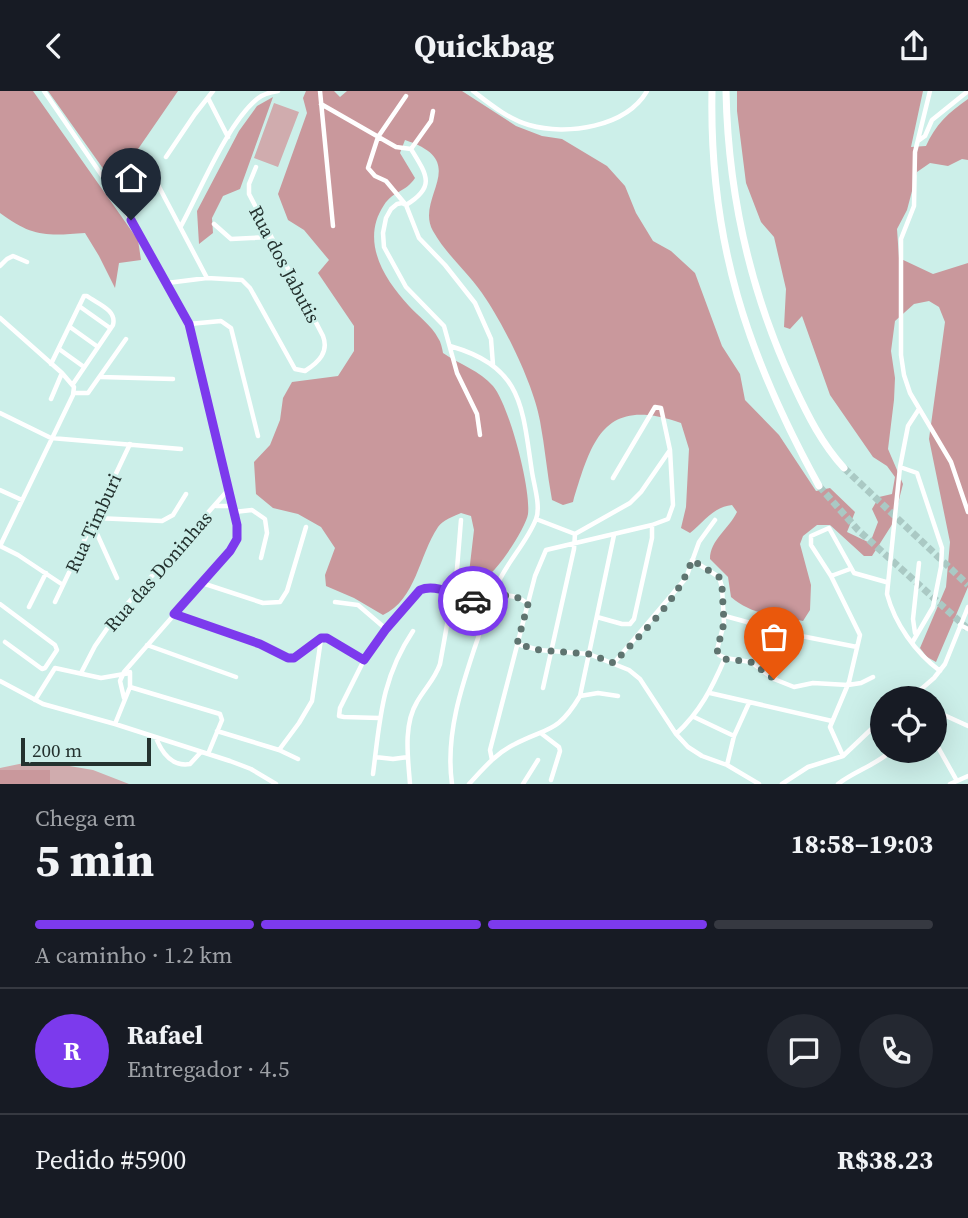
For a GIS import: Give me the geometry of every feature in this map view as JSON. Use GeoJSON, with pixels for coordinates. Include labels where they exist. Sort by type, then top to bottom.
{"type":"FeatureCollection","features":[{"type":"Feature","properties":{"kind":"highway"},"geometry":{"type":"LineString","coordinates":[[712,91],[715,188],[725,248],[746,330],[764,376],[819,486]]}},
{"type":"Feature","properties":{"kind":"highway"},"geometry":{"type":"LineString","coordinates":[[726,91],[735,196],[757,291],[774,340],[802,401],[824,444],[844,468]]}},
{"type":"Feature","properties":{"kind":"street"},"geometry":{"type":"LineString","coordinates":[[35,700],[55,667],[101,678],[129,670],[147,645],[234,545],[237,533],[189,324],[106,179],[44,91]]}},
{"type":"Feature","properties":{"kind":"street"},"geometry":{"type":"LineString","coordinates":[[166,157],[214,91]]}},
{"type":"Feature","properties":{"kind":"street"},"geometry":{"type":"LineString","coordinates":[[181,226],[228,137],[259,97],[278,91]]}},
{"type":"Feature","properties":{"kind":"street"},"geometry":{"type":"LineString","coordinates":[[320,91],[332,226]]}},
{"type":"Feature","properties":{"kind":"street"},"geometry":{"type":"LineString","coordinates":[[473,91],[500,111],[528,125],[569,129],[621,117],[632,110],[645,92]]}},
{"type":"Feature","properties":{"kind":"street"},"geometry":{"type":"LineString","coordinates":[[930,91],[917,142],[914,167],[915,201],[902,233],[901,355],[904,375],[919,409],[951,463],[968,512]]}},
{"type":"Feature","properties":{"kind":"street"},"geometry":{"type":"LineString","coordinates":[[917,142],[925,135],[932,120],[968,91]]}},
{"type":"Feature","properties":{"kind":"street"},"geometry":{"type":"LineString","coordinates":[[406,96],[379,137],[368,168],[375,176],[386,181],[406,205],[419,238],[475,303],[491,339],[493,365]]}},
{"type":"Feature","properties":{"kind":"street"},"geometry":{"type":"LineString","coordinates":[[208,98],[228,137]]}},
{"type":"Feature","properties":{"kind":"street"},"geometry":{"type":"LineString","coordinates":[[321,104],[396,147],[411,149],[427,179],[426,188],[421,195],[406,205]]}},
{"type":"Feature","properties":{"kind":"street"},"geometry":{"type":"LineString","coordinates":[[411,149],[431,121],[433,111]]}},
{"type":"Feature","properties":{"kind":"street"},"geometry":{"type":"LineString","coordinates":[[137,167],[153,178],[181,226],[206,278]]}},
{"type":"Feature","properties":{"kind":"street","name":"Rua dos Jabutis"},"geometry":{"type":"LineString","coordinates":[[167,283],[206,278],[245,281],[290,363],[298,371],[305,371],[320,359],[326,348],[325,341],[249,194],[249,184],[256,167]]}},
{"type":"Feature","properties":{"kind":"street"},"geometry":{"type":"LineString","coordinates":[[406,205],[397,204],[391,209],[383,233],[384,247],[406,287],[444,326],[457,373],[477,414],[480,435]]}},
{"type":"Feature","properties":{"kind":"street"},"geometry":{"type":"LineString","coordinates":[[214,224],[231,239],[270,237]]}},
{"type":"Feature","properties":{"kind":"street"},"geometry":{"type":"LineString","coordinates":[[0,266],[13,256],[27,262]]}},
{"type":"Feature","properties":{"kind":"street"},"geometry":{"type":"LineString","coordinates":[[51,364],[86,296],[113,313],[114,323],[73,384]]}},
{"type":"Feature","properties":{"kind":"street"},"geometry":{"type":"LineString","coordinates":[[79,306],[110,328]]}},
{"type":"Feature","properties":{"kind":"street"},"geometry":{"type":"LineString","coordinates":[[0,318],[73,384],[74,393],[0,546],[64,585]]}},
{"type":"Feature","properties":{"kind":"street"},"geometry":{"type":"LineString","coordinates":[[189,324],[221,321],[231,328],[258,436]]}},
{"type":"Feature","properties":{"kind":"street"},"geometry":{"type":"LineString","coordinates":[[70,327],[98,347]]}},
{"type":"Feature","properties":{"kind":"street"},"geometry":{"type":"LineString","coordinates":[[74,393],[88,393],[126,339]]}},
{"type":"Feature","properties":{"kind":"street"},"geometry":{"type":"LineString","coordinates":[[450,346],[493,365],[508,378],[516,393],[524,417],[536,519],[505,569],[489,605],[456,714],[450,763],[452,784]]}},
{"type":"Feature","properties":{"kind":"street"},"geometry":{"type":"LineString","coordinates":[[59,349],[84,367]]}},
{"type":"Feature","properties":{"kind":"street"},"geometry":{"type":"LineString","coordinates":[[51,398],[62,373]]}},
{"type":"Feature","properties":{"kind":"street"},"geometry":{"type":"LineString","coordinates":[[100,377],[173,379]]}},
{"type":"Feature","properties":{"kind":"street"},"geometry":{"type":"LineString","coordinates":[[492,760],[490,750],[543,554],[546,550],[574,542],[614,535],[668,519],[673,487],[670,450],[661,408],[655,407],[613,478]]}},
{"type":"Feature","properties":{"kind":"street"},"geometry":{"type":"LineString","coordinates":[[919,409],[908,426],[900,467],[886,582],[891,610],[922,656],[940,671]]}},
{"type":"Feature","properties":{"kind":"street"},"geometry":{"type":"LineString","coordinates":[[0,412],[51,438],[181,449]]}},
{"type":"Feature","properties":{"kind":"street","name":"Rua Timburi"},"geometry":{"type":"LineString","coordinates":[[55,602],[130,444]]}},
{"type":"Feature","properties":{"kind":"street"},"geometry":{"type":"LineString","coordinates":[[575,534],[631,503],[670,450]]}},
{"type":"Feature","properties":{"kind":"street"},"geometry":{"type":"LineString","coordinates":[[900,467],[917,473],[942,548],[933,607],[912,643]]}},
{"type":"Feature","properties":{"kind":"street"},"geometry":{"type":"LineString","coordinates":[[0,490],[22,501]]}},
{"type":"Feature","properties":{"kind":"street","name":"Rua das Doninhas"},"geometry":{"type":"LineString","coordinates":[[81,673],[113,620],[228,490]]}},
{"type":"Feature","properties":{"kind":"street"},"geometry":{"type":"LineString","coordinates":[[96,518],[162,521],[173,515],[186,494]]}},
{"type":"Feature","properties":{"kind":"street","name":"Rua das Doninhas"},"geometry":{"type":"LineString","coordinates":[[215,506],[252,510],[265,519],[267,533],[261,558]]}},
{"type":"Feature","properties":{"kind":"street"},"geometry":{"type":"LineString","coordinates":[[536,519],[575,534]]}},
{"type":"Feature","properties":{"kind":"street"},"geometry":{"type":"LineString","coordinates":[[411,784],[408,757],[411,718],[416,703],[436,676],[440,664],[461,520]]}},
{"type":"Feature","properties":{"kind":"street"},"geometry":{"type":"LineString","coordinates":[[614,663],[686,578],[699,543],[715,520]]}},
{"type":"Feature","properties":{"kind":"street"},"geometry":{"type":"LineString","coordinates":[[92,525],[117,577]]}},
{"type":"Feature","properties":{"kind":"street"},"geometry":{"type":"LineString","coordinates":[[597,617],[622,624],[630,624],[634,619],[652,538],[652,525]]}},
{"type":"Feature","properties":{"kind":"street"},"geometry":{"type":"LineString","coordinates":[[202,583],[263,603],[280,602],[287,591],[306,527]]}},
{"type":"Feature","properties":{"kind":"street"},"geometry":{"type":"LineString","coordinates":[[843,756],[831,731],[832,721],[848,685],[860,635],[831,576],[811,545],[811,536],[819,530],[830,528],[854,573],[886,582]]}},
{"type":"Feature","properties":{"kind":"street"},"geometry":{"type":"LineString","coordinates":[[543,688],[575,534]]}},
{"type":"Feature","properties":{"kind":"street"},"geometry":{"type":"LineString","coordinates":[[469,784],[492,760],[515,744],[542,734],[563,719],[580,697],[614,535]]}},
{"type":"Feature","properties":{"kind":"street"},"geometry":{"type":"LineString","coordinates":[[692,560],[719,577],[725,616],[717,650],[725,659],[751,662],[774,679],[794,687],[813,683],[848,685],[873,677]]}},
{"type":"Feature","properties":{"kind":"street"},"geometry":{"type":"LineString","coordinates":[[915,634],[913,619],[919,563]]}},
{"type":"Feature","properties":{"kind":"street"},"geometry":{"type":"LineString","coordinates":[[831,576],[850,569]]}},
{"type":"Feature","properties":{"kind":"street"},"geometry":{"type":"LineString","coordinates":[[29,607],[46,573]]}},
{"type":"Feature","properties":{"kind":"street"},"geometry":{"type":"LineString","coordinates":[[379,718],[339,716],[343,699],[364,660],[386,629],[420,590],[426,587],[489,605]]}},
{"type":"Feature","properties":{"kind":"street"},"geometry":{"type":"LineString","coordinates":[[491,599],[507,595],[521,598],[528,604]]}},
{"type":"Feature","properties":{"kind":"street"},"geometry":{"type":"LineString","coordinates":[[335,602],[358,605],[386,629]]}},
{"type":"Feature","properties":{"kind":"street"},"geometry":{"type":"LineString","coordinates":[[0,604],[55,645],[57,650],[46,668],[42,669],[5,642]]}},
{"type":"Feature","properties":{"kind":"street"},"geometry":{"type":"LineString","coordinates":[[924,686],[940,671],[968,607]]}},
{"type":"Feature","properties":{"kind":"street"},"geometry":{"type":"LineString","coordinates":[[174,614],[260,644],[288,658],[294,658],[321,638]]}},
{"type":"Feature","properties":{"kind":"street"},"geometry":{"type":"LineString","coordinates":[[725,616],[791,634],[858,647]]}},
{"type":"Feature","properties":{"kind":"street"},"geometry":{"type":"LineString","coordinates":[[960,625],[968,629]]}},
{"type":"Feature","properties":{"kind":"street"},"geometry":{"type":"LineString","coordinates":[[373,774],[379,718],[394,663],[413,631]]}},
{"type":"Feature","properties":{"kind":"street"},"geometry":{"type":"LineString","coordinates":[[774,679],[786,655],[791,634]]}},
{"type":"Feature","properties":{"kind":"street"},"geometry":{"type":"LineString","coordinates":[[321,638],[336,642],[364,660]]}},
{"type":"Feature","properties":{"kind":"street"},"geometry":{"type":"LineString","coordinates":[[279,750],[312,701],[321,638]]}},
{"type":"Feature","properties":{"kind":"street"},"geometry":{"type":"LineString","coordinates":[[517,644],[530,648],[589,654],[629,670],[640,679],[676,734],[694,752],[727,765],[759,784]]}},
{"type":"Feature","properties":{"kind":"street"},"geometry":{"type":"LineString","coordinates":[[147,645],[236,677]]}},
{"type":"Feature","properties":{"kind":"street"},"geometry":{"type":"LineString","coordinates":[[676,734],[694,717],[710,693],[725,659]]}},
{"type":"Feature","properties":{"kind":"street"},"geometry":{"type":"LineString","coordinates":[[116,724],[130,687],[129,670]]}},
{"type":"Feature","properties":{"kind":"street"},"geometry":{"type":"LineString","coordinates":[[122,674],[120,681],[124,698]]}},
{"type":"Feature","properties":{"kind":"street"},"geometry":{"type":"LineString","coordinates":[[0,681],[35,700],[208,754],[251,769],[276,784]]}},
{"type":"Feature","properties":{"kind":"street"},"geometry":{"type":"LineString","coordinates":[[130,687],[220,713],[222,720],[208,754]]}},
{"type":"Feature","properties":{"kind":"street"},"geometry":{"type":"LineString","coordinates":[[580,697],[598,693],[618,696]]}},
{"type":"Feature","properties":{"kind":"street"},"geometry":{"type":"LineString","coordinates":[[710,693],[832,721]]}},
{"type":"Feature","properties":{"kind":"street"},"geometry":{"type":"LineString","coordinates":[[727,765],[734,736],[749,703]]}},
{"type":"Feature","properties":{"kind":"street"},"geometry":{"type":"LineString","coordinates":[[947,716],[968,726]]}},
{"type":"Feature","properties":{"kind":"street"},"geometry":{"type":"LineString","coordinates":[[694,717],[734,736]]}},
{"type":"Feature","properties":{"kind":"street"},"geometry":{"type":"LineString","coordinates":[[782,784],[808,767],[843,756],[870,730]]}},
{"type":"Feature","properties":{"kind":"street"},"geometry":{"type":"LineString","coordinates":[[217,731],[279,750],[298,759]]}},
{"type":"Feature","properties":{"kind":"street"},"geometry":{"type":"LineString","coordinates":[[542,734],[559,747],[560,751],[551,780]]}},
{"type":"Feature","properties":{"kind":"street"},"geometry":{"type":"LineString","coordinates":[[156,737],[162,751],[178,764],[190,764],[201,752]]}},
{"type":"Feature","properties":{"kind":"street"},"geometry":{"type":"LineString","coordinates":[[375,757],[408,757]]}},
{"type":"Feature","properties":{"kind":"street"},"geometry":{"type":"LineString","coordinates":[[523,784],[538,760]]}},
{"type":"Feature","properties":{"kind":"street"},"geometry":{"type":"LineString","coordinates":[[838,784],[874,763]]}},
{"type":"Feature","properties":{"kind":"street"},"geometry":{"type":"LineString","coordinates":[[947,763],[957,781]]}},
{"type":"Feature","properties":{"kind":"street"},"geometry":{"type":"LineString","coordinates":[[950,784],[968,776]]}},
{"type":"Feature","properties":{"kind":"shaded area"},"geometry":{"type":"Polygon","coordinates":[[[0,91],[33,91],[138,240],[141,260],[119,263],[115,288],[85,233],[60,235],[31,231],[0,213],[0,91]]]}},
{"type":"Feature","properties":{"kind":"shaded area"},"geometry":{"type":"Polygon","coordinates":[[[48,91],[178,91],[114,184],[48,91]]]}},
{"type":"Feature","properties":{"kind":"shaded area"},"geometry":{"type":"Polygon","coordinates":[[[306,91],[334,91],[340,97],[347,91],[462,91],[516,126],[542,136],[562,139],[607,166],[625,186],[636,213],[653,241],[671,251],[695,273],[722,346],[740,374],[745,400],[779,435],[816,491],[830,488],[855,512],[847,532],[870,543],[878,522],[872,509],[879,497],[892,494],[895,477],[887,466],[873,457],[830,395],[802,316],[790,329],[784,327],[786,289],[774,237],[761,222],[746,183],[737,91],[923,91],[911,147],[926,146],[943,119],[968,99],[968,160],[962,159],[948,166],[930,163],[917,172],[907,210],[897,229],[899,258],[933,274],[968,263],[968,587],[936,662],[927,657],[920,648],[946,587],[950,542],[929,439],[945,322],[939,307],[929,301],[914,304],[895,321],[891,351],[895,378],[894,400],[888,449],[903,484],[893,523],[872,556],[864,556],[830,525],[817,525],[803,536],[800,544],[811,585],[810,610],[803,621],[757,611],[731,597],[728,577],[710,559],[716,540],[737,512],[732,505],[714,512],[690,533],[681,528],[686,507],[689,449],[681,423],[655,416],[634,415],[618,420],[605,429],[595,442],[573,502],[563,505],[552,500],[540,421],[526,375],[486,299],[433,231],[429,218],[439,169],[435,159],[425,149],[405,140],[400,153],[415,178],[388,200],[377,219],[374,232],[378,259],[391,284],[429,325],[441,343],[443,353],[482,376],[499,396],[512,428],[522,467],[528,514],[505,557],[492,572],[481,578],[469,573],[474,530],[471,516],[461,513],[443,522],[432,538],[403,599],[383,615],[326,586],[325,575],[335,548],[321,527],[298,514],[273,508],[256,494],[254,462],[270,445],[280,420],[283,398],[292,382],[338,376],[354,351],[354,326],[318,273],[329,260],[304,230],[288,220],[278,194],[307,113],[303,98],[306,91]]]}},
{"type":"Feature","properties":{"kind":"shaded area"},"geometry":{"type":"Polygon","coordinates":[[[273,97],[240,189],[223,196],[212,218],[213,233],[199,244],[197,211],[239,131],[257,106],[273,97]]]}},
{"type":"Feature","properties":{"kind":"shaded area"},"geometry":{"type":"Polygon","coordinates":[[[274,103],[299,112],[278,167],[254,158],[274,103]]]}},
{"type":"Feature","properties":{"kind":"shaded area"},"geometry":{"type":"Polygon","coordinates":[[[46,762],[93,770],[129,784],[0,784],[0,768],[46,762]]]}},
{"type":"Feature","properties":{"kind":"shaded area"},"geometry":{"type":"Polygon","coordinates":[[[0,770],[50,770],[50,784],[0,784],[0,770]]]}},
{"type":"Feature","properties":{"kind":"tunnel"},"geometry":{"type":"LineString","coordinates":[[844,468],[968,585]]}},
{"type":"Feature","properties":{"kind":"tunnel"},"geometry":{"type":"LineString","coordinates":[[819,486],[858,530],[967,628]]}},
{"type":"Feature","properties":{"kind":"way so far"},"geometry":{"type":"LineString","coordinates":[[473,601],[489,605],[491,599],[499,595],[521,598],[528,604],[517,644],[539,650],[589,654],[614,663],[686,578],[692,560],[719,577],[722,587],[725,616],[717,650],[719,655],[725,659],[751,662],[774,679]]}},
{"type":"Feature","properties":{"kind":"route"},"geometry":{"type":"LineString","coordinates":[[131,220],[189,324],[237,525],[237,539],[230,551],[174,614],[260,644],[288,658],[294,658],[321,638],[327,638],[364,660],[386,629],[409,604],[412,596],[420,590],[426,587],[473,601]]}}]}
